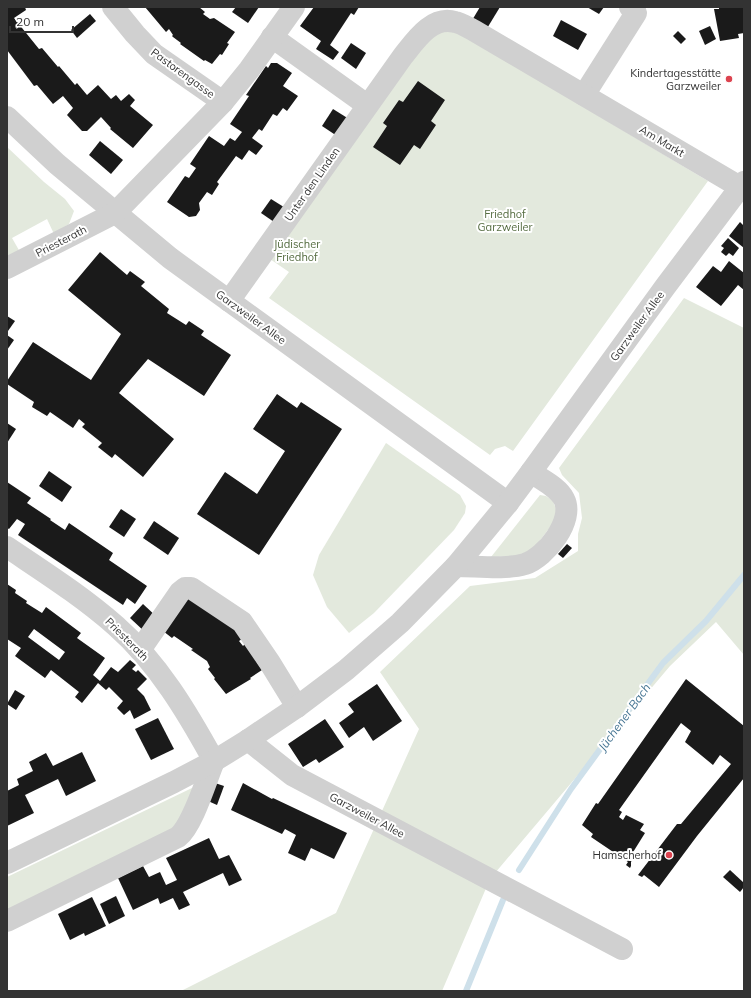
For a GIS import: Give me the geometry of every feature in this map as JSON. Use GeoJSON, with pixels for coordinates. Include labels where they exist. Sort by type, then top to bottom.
{"type":"FeatureCollection","features":[{"type":"Feature","properties":{"kind":"street","name":"Pastorengasse"},"geometry":{"type":"LineString","coordinates":[[113,7],[141,41],[154,54],[223,102]]}},
{"type":"Feature","properties":{"kind":"street"},"geometry":{"type":"LineString","coordinates":[[115,213],[223,102],[249,70],[294,7]]}},
{"type":"Feature","properties":{"kind":"street"},"geometry":{"type":"LineString","coordinates":[[584,95],[636,13],[630,7]]}},
{"type":"Feature","properties":{"kind":"street","name":"Am Markt"},"geometry":{"type":"LineString","coordinates":[[436,23],[454,21],[463,25],[742,184]]}},
{"type":"Feature","properties":{"kind":"street","name":"Unter den Linden"},"geometry":{"type":"LineString","coordinates":[[229,301],[417,38],[436,23]]}},
{"type":"Feature","properties":{"kind":"street"},"geometry":{"type":"LineString","coordinates":[[272,37],[368,106]]}},
{"type":"Feature","properties":{"kind":"street","name":"Garzweiler Allee"},"geometry":{"type":"LineString","coordinates":[[7,117],[57,164],[170,258],[508,503]]}},
{"type":"Feature","properties":{"kind":"street","name":"Garzweiler Allee"},"geometry":{"type":"LineString","coordinates":[[7,863],[214,761],[248,740],[297,707],[346,670],[424,600],[456,566],[508,503],[742,184]]}},
{"type":"Feature","properties":{"kind":"street","name":"Priesterath"},"geometry":{"type":"LineString","coordinates":[[7,268],[115,213]]}},
{"type":"Feature","properties":{"kind":"street"},"geometry":{"type":"LineString","coordinates":[[456,566],[521,565],[534,560],[547,549],[561,528],[566,517],[566,506],[561,494],[531,472]]}},
{"type":"Feature","properties":{"kind":"street","name":"Priesterath"},"geometry":{"type":"LineString","coordinates":[[7,548],[91,605],[117,627],[140,650],[160,674],[180,702],[214,761]]}},
{"type":"Feature","properties":{"kind":"street"},"geometry":{"type":"LineString","coordinates":[[140,650],[180,592],[185,588],[191,588],[242,622],[270,663],[297,707]]}},
{"type":"Feature","properties":{"kind":"street","name":"Garzweiler Allee"},"geometry":{"type":"LineString","coordinates":[[248,740],[292,775],[622,949]]}},
{"type":"Feature","properties":{"kind":"street"},"geometry":{"type":"LineString","coordinates":[[7,920],[183,833],[189,823],[214,761]]}},
{"type":"Feature","properties":{"kind":"green space","name":"Friedhof Garzweiler"},"geometry":{"type":"Polygon","coordinates":[[[446,25],[708,181],[513,451],[505,446],[495,449],[490,455],[269,298],[289,272],[267,257],[421,40],[446,25]]]}},
{"type":"Feature","properties":{"kind":"green space"},"geometry":{"type":"Polygon","coordinates":[[[7,147],[44,182],[65,199],[74,211],[69,224],[54,234],[47,219],[12,238],[20,252],[7,259],[7,147]]]}},
{"type":"Feature","properties":{"kind":"green space"},"geometry":{"type":"Polygon","coordinates":[[[684,298],[744,328],[744,655],[716,622],[670,666],[490,879],[442,991],[181,991],[336,913],[419,729],[380,672],[470,586],[535,578],[578,551],[578,534],[582,518],[579,493],[562,475],[559,468],[684,298]]]}},
{"type":"Feature","properties":{"kind":"green space"},"geometry":{"type":"Polygon","coordinates":[[[386,443],[460,495],[466,506],[465,513],[454,530],[374,613],[349,633],[327,607],[313,575],[319,555],[386,443]]]}},
{"type":"Feature","properties":{"kind":"green space"},"geometry":{"type":"Polygon","coordinates":[[[540,495],[546,496],[553,501],[557,512],[554,522],[535,547],[521,556],[491,557],[540,495]]]}},
{"type":"Feature","properties":{"kind":"green space"},"geometry":{"type":"Polygon","coordinates":[[[192,788],[196,788],[178,829],[7,912],[7,877],[192,788]]]}},
{"type":"Feature","properties":{"kind":"building"},"geometry":{"type":"Polygon","coordinates":[[[7,7],[25,7],[26,10],[14,18],[39,49],[42,48],[75,85],[77,83],[87,95],[98,85],[111,99],[116,95],[121,101],[129,94],[135,100],[130,106],[153,125],[133,148],[110,129],[111,128],[101,117],[87,131],[82,131],[67,115],[73,108],[63,96],[53,104],[37,85],[34,86],[7,50],[7,7]]]}},
{"type":"Feature","properties":{"kind":"building"},"geometry":{"type":"Polygon","coordinates":[[[145,7],[199,7],[205,12],[203,14],[210,19],[214,18],[235,32],[227,43],[229,44],[222,55],[220,54],[212,64],[205,60],[204,61],[180,44],[181,43],[172,36],[173,35],[169,29],[166,32],[145,7]]]}},
{"type":"Feature","properties":{"kind":"building"},"geometry":{"type":"Polygon","coordinates":[[[236,7],[259,7],[248,23],[232,12],[236,7]]]}},
{"type":"Feature","properties":{"kind":"building"},"geometry":{"type":"Polygon","coordinates":[[[314,7],[359,7],[354,15],[351,13],[330,45],[339,52],[333,60],[316,49],[321,41],[300,26],[314,7]]]}},
{"type":"Feature","properties":{"kind":"building"},"geometry":{"type":"Polygon","coordinates":[[[480,7],[500,7],[486,30],[471,22],[480,7]]]}},
{"type":"Feature","properties":{"kind":"building"},"geometry":{"type":"Polygon","coordinates":[[[587,7],[604,7],[599,14],[587,7]]]}},
{"type":"Feature","properties":{"kind":"building"},"geometry":{"type":"Polygon","coordinates":[[[719,7],[744,7],[744,33],[738,34],[739,38],[720,41],[714,9],[719,9],[719,7]]]}},
{"type":"Feature","properties":{"kind":"building"},"geometry":{"type":"Polygon","coordinates":[[[90,14],[96,21],[77,38],[71,30],[90,14]]]}},
{"type":"Feature","properties":{"kind":"building"},"geometry":{"type":"Polygon","coordinates":[[[561,20],[587,34],[578,50],[553,36],[561,20]]]}},
{"type":"Feature","properties":{"kind":"building"},"geometry":{"type":"Polygon","coordinates":[[[710,26],[716,39],[705,45],[699,31],[710,26]]]}},
{"type":"Feature","properties":{"kind":"building"},"geometry":{"type":"Polygon","coordinates":[[[678,31],[686,39],[681,44],[673,36],[678,31]]]}},
{"type":"Feature","properties":{"kind":"building"},"geometry":{"type":"Polygon","coordinates":[[[351,43],[366,53],[356,69],[341,58],[351,43]]]}},
{"type":"Feature","properties":{"kind":"building"},"geometry":{"type":"Polygon","coordinates":[[[271,63],[277,63],[292,73],[283,86],[298,96],[287,111],[283,108],[277,116],[273,114],[262,131],[259,129],[252,138],[263,146],[256,155],[249,150],[242,160],[236,156],[217,182],[219,184],[212,195],[207,192],[199,203],[200,210],[196,216],[189,217],[167,202],[185,176],[189,178],[196,168],[190,164],[209,136],[224,146],[230,138],[235,141],[242,132],[230,124],[249,96],[246,95],[266,66],[268,68],[271,63]]]}},
{"type":"Feature","properties":{"kind":"building"},"geometry":{"type":"Polygon","coordinates":[[[418,81],[445,100],[431,121],[436,125],[420,149],[414,145],[400,165],[373,147],[387,126],[383,123],[399,100],[403,102],[418,81]]]}},
{"type":"Feature","properties":{"kind":"building"},"geometry":{"type":"Polygon","coordinates":[[[333,109],[349,119],[337,136],[322,126],[333,109]]]}},
{"type":"Feature","properties":{"kind":"building"},"geometry":{"type":"Polygon","coordinates":[[[100,141],[123,160],[111,174],[89,155],[100,141]]]}},
{"type":"Feature","properties":{"kind":"building"},"geometry":{"type":"Polygon","coordinates":[[[271,199],[287,209],[277,224],[261,213],[271,199]]]}},
{"type":"Feature","properties":{"kind":"building"},"geometry":{"type":"Polygon","coordinates":[[[740,222],[744,226],[744,248],[729,236],[740,222]]]}},
{"type":"Feature","properties":{"kind":"building"},"geometry":{"type":"Polygon","coordinates":[[[728,238],[739,248],[733,256],[729,253],[726,256],[721,252],[724,248],[721,246],[728,238]]]}},
{"type":"Feature","properties":{"kind":"building"},"geometry":{"type":"Polygon","coordinates":[[[100,252],[127,275],[130,271],[145,282],[141,286],[169,309],[167,313],[186,325],[189,321],[204,331],[201,335],[231,355],[204,396],[148,359],[119,393],[174,439],[143,477],[115,454],[112,458],[98,447],[102,443],[82,427],[85,424],[79,419],[73,428],[50,412],[47,416],[32,407],[34,402],[7,384],[7,381],[33,342],[91,380],[121,334],[68,290],[100,252]]]}},
{"type":"Feature","properties":{"kind":"building"},"geometry":{"type":"Polygon","coordinates":[[[729,261],[744,273],[744,290],[738,285],[721,306],[696,287],[713,266],[721,272],[729,261]]]}},
{"type":"Feature","properties":{"kind":"building"},"geometry":{"type":"Polygon","coordinates":[[[7,316],[15,321],[8,331],[7,331],[7,316]]]}},
{"type":"Feature","properties":{"kind":"building"},"geometry":{"type":"Polygon","coordinates":[[[7,335],[14,340],[7,350],[7,335]]]}},
{"type":"Feature","properties":{"kind":"building"},"geometry":{"type":"Polygon","coordinates":[[[277,394],[297,408],[301,402],[342,429],[259,555],[197,514],[225,472],[257,494],[285,451],[253,429],[277,394]]]}},
{"type":"Feature","properties":{"kind":"building"},"geometry":{"type":"Polygon","coordinates":[[[7,423],[16,429],[7,443],[7,423]]]}},
{"type":"Feature","properties":{"kind":"building"},"geometry":{"type":"Polygon","coordinates":[[[49,471],[72,487],[62,502],[39,486],[49,471]]]}},
{"type":"Feature","properties":{"kind":"building"},"geometry":{"type":"Polygon","coordinates":[[[7,482],[31,498],[27,503],[51,519],[50,520],[65,530],[69,523],[113,553],[109,560],[147,586],[135,604],[127,598],[123,605],[18,535],[25,524],[17,519],[9,529],[7,528],[7,482]]]}},
{"type":"Feature","properties":{"kind":"building"},"geometry":{"type":"Polygon","coordinates":[[[121,509],[136,519],[124,537],[109,527],[121,509]]]}},
{"type":"Feature","properties":{"kind":"building"},"geometry":{"type":"Polygon","coordinates":[[[154,521],[179,538],[168,555],[143,538],[154,521]]]}},
{"type":"Feature","properties":{"kind":"building"},"geometry":{"type":"Polygon","coordinates":[[[567,544],[572,548],[563,558],[558,554],[567,544]]]}},
{"type":"Feature","properties":{"kind":"building"},"geometry":{"type":"Polygon","coordinates":[[[7,584],[16,590],[15,593],[27,601],[26,603],[42,613],[46,607],[81,633],[77,638],[105,658],[93,675],[100,681],[111,667],[118,672],[130,660],[136,665],[132,669],[136,672],[138,670],[147,679],[137,689],[144,696],[151,710],[134,719],[130,710],[124,715],[117,708],[123,701],[109,687],[106,690],[98,683],[82,703],[75,697],[79,692],[51,670],[45,678],[15,656],[21,648],[7,639],[7,584]],[[34,629],[28,637],[59,660],[65,652],[34,629]]]}},
{"type":"Feature","properties":{"kind":"building"},"geometry":{"type":"Polygon","coordinates":[[[187,594],[234,628],[242,639],[239,641],[243,646],[245,644],[262,670],[250,678],[251,679],[226,694],[208,669],[210,667],[207,661],[174,636],[172,638],[163,631],[187,594]]]}},
{"type":"Feature","properties":{"kind":"building"},"geometry":{"type":"Polygon","coordinates":[[[143,604],[158,618],[145,632],[130,618],[143,604]]]}},
{"type":"Feature","properties":{"kind":"building"},"geometry":{"type":"Polygon","coordinates":[[[686,679],[744,726],[744,778],[697,836],[659,887],[644,875],[642,877],[638,875],[677,824],[681,824],[731,764],[720,755],[713,765],[685,742],[691,731],[681,723],[619,810],[622,812],[619,817],[623,820],[626,815],[644,824],[640,830],[645,833],[630,857],[633,858],[630,868],[626,865],[628,862],[591,837],[593,834],[582,825],[596,803],[598,804],[686,679]]]}},
{"type":"Feature","properties":{"kind":"building"},"geometry":{"type":"Polygon","coordinates":[[[377,684],[402,721],[373,741],[364,727],[349,738],[339,723],[354,712],[348,704],[377,684]]]}},
{"type":"Feature","properties":{"kind":"building"},"geometry":{"type":"Polygon","coordinates":[[[15,690],[25,696],[16,710],[7,704],[15,690]]]}},
{"type":"Feature","properties":{"kind":"building"},"geometry":{"type":"Polygon","coordinates":[[[158,718],[174,749],[151,760],[135,729],[158,718]]]}},
{"type":"Feature","properties":{"kind":"building"},"geometry":{"type":"Polygon","coordinates":[[[325,719],[344,747],[319,763],[316,759],[303,767],[288,744],[325,719]]]}},
{"type":"Feature","properties":{"kind":"building"},"geometry":{"type":"Polygon","coordinates":[[[82,752],[96,781],[66,796],[58,779],[25,795],[34,813],[7,826],[7,791],[19,785],[17,779],[33,771],[29,762],[46,753],[53,766],[82,752]]]}},
{"type":"Feature","properties":{"kind":"building"},"geometry":{"type":"Polygon","coordinates":[[[215,783],[224,786],[217,805],[208,801],[215,783]]]}},
{"type":"Feature","properties":{"kind":"building"},"geometry":{"type":"Polygon","coordinates":[[[243,783],[272,799],[273,798],[347,833],[334,859],[311,848],[305,861],[288,853],[296,835],[285,829],[282,834],[231,810],[243,783]]]}},
{"type":"Feature","properties":{"kind":"building"},"geometry":{"type":"Polygon","coordinates":[[[209,838],[219,859],[229,855],[242,880],[229,886],[223,873],[183,892],[190,905],[179,910],[173,898],[160,904],[158,898],[133,910],[118,878],[143,866],[149,877],[160,872],[166,885],[177,880],[166,858],[209,838]]]}},
{"type":"Feature","properties":{"kind":"building"},"geometry":{"type":"Polygon","coordinates":[[[730,870],[744,883],[744,887],[740,892],[723,877],[730,870]]]}},
{"type":"Feature","properties":{"kind":"building"},"geometry":{"type":"Polygon","coordinates":[[[116,896],[125,916],[109,924],[100,904],[116,896]]]}},
{"type":"Feature","properties":{"kind":"building"},"geometry":{"type":"Polygon","coordinates":[[[92,897],[106,926],[85,936],[84,933],[70,940],[58,914],[92,897]]]}},
{"type":"Feature","properties":{"kind":"waterway","name":"Jüchener Bach"},"geometry":{"type":"LineString","coordinates":[[519,870],[571,789],[663,663],[706,621],[744,575]]}},
{"type":"Feature","properties":{"kind":"waterway","name":"Jüchener Bach"},"geometry":{"type":"LineString","coordinates":[[466,991],[503,900]]}},
{"type":"Feature","properties":{"kind":"place","name":"Kindertagesstätte Garzweiler"},"geometry":{"type":"Point","coordinates":[729,79]}},
{"type":"Feature","properties":{"kind":"place","name":"Hamscherhof"},"geometry":{"type":"Point","coordinates":[669,855]}},
{"type":"Feature","properties":{"kind":"park label","name":"Jüdischer Friedhof"},"geometry":{"type":"Point","coordinates":[297,250]}}]}
